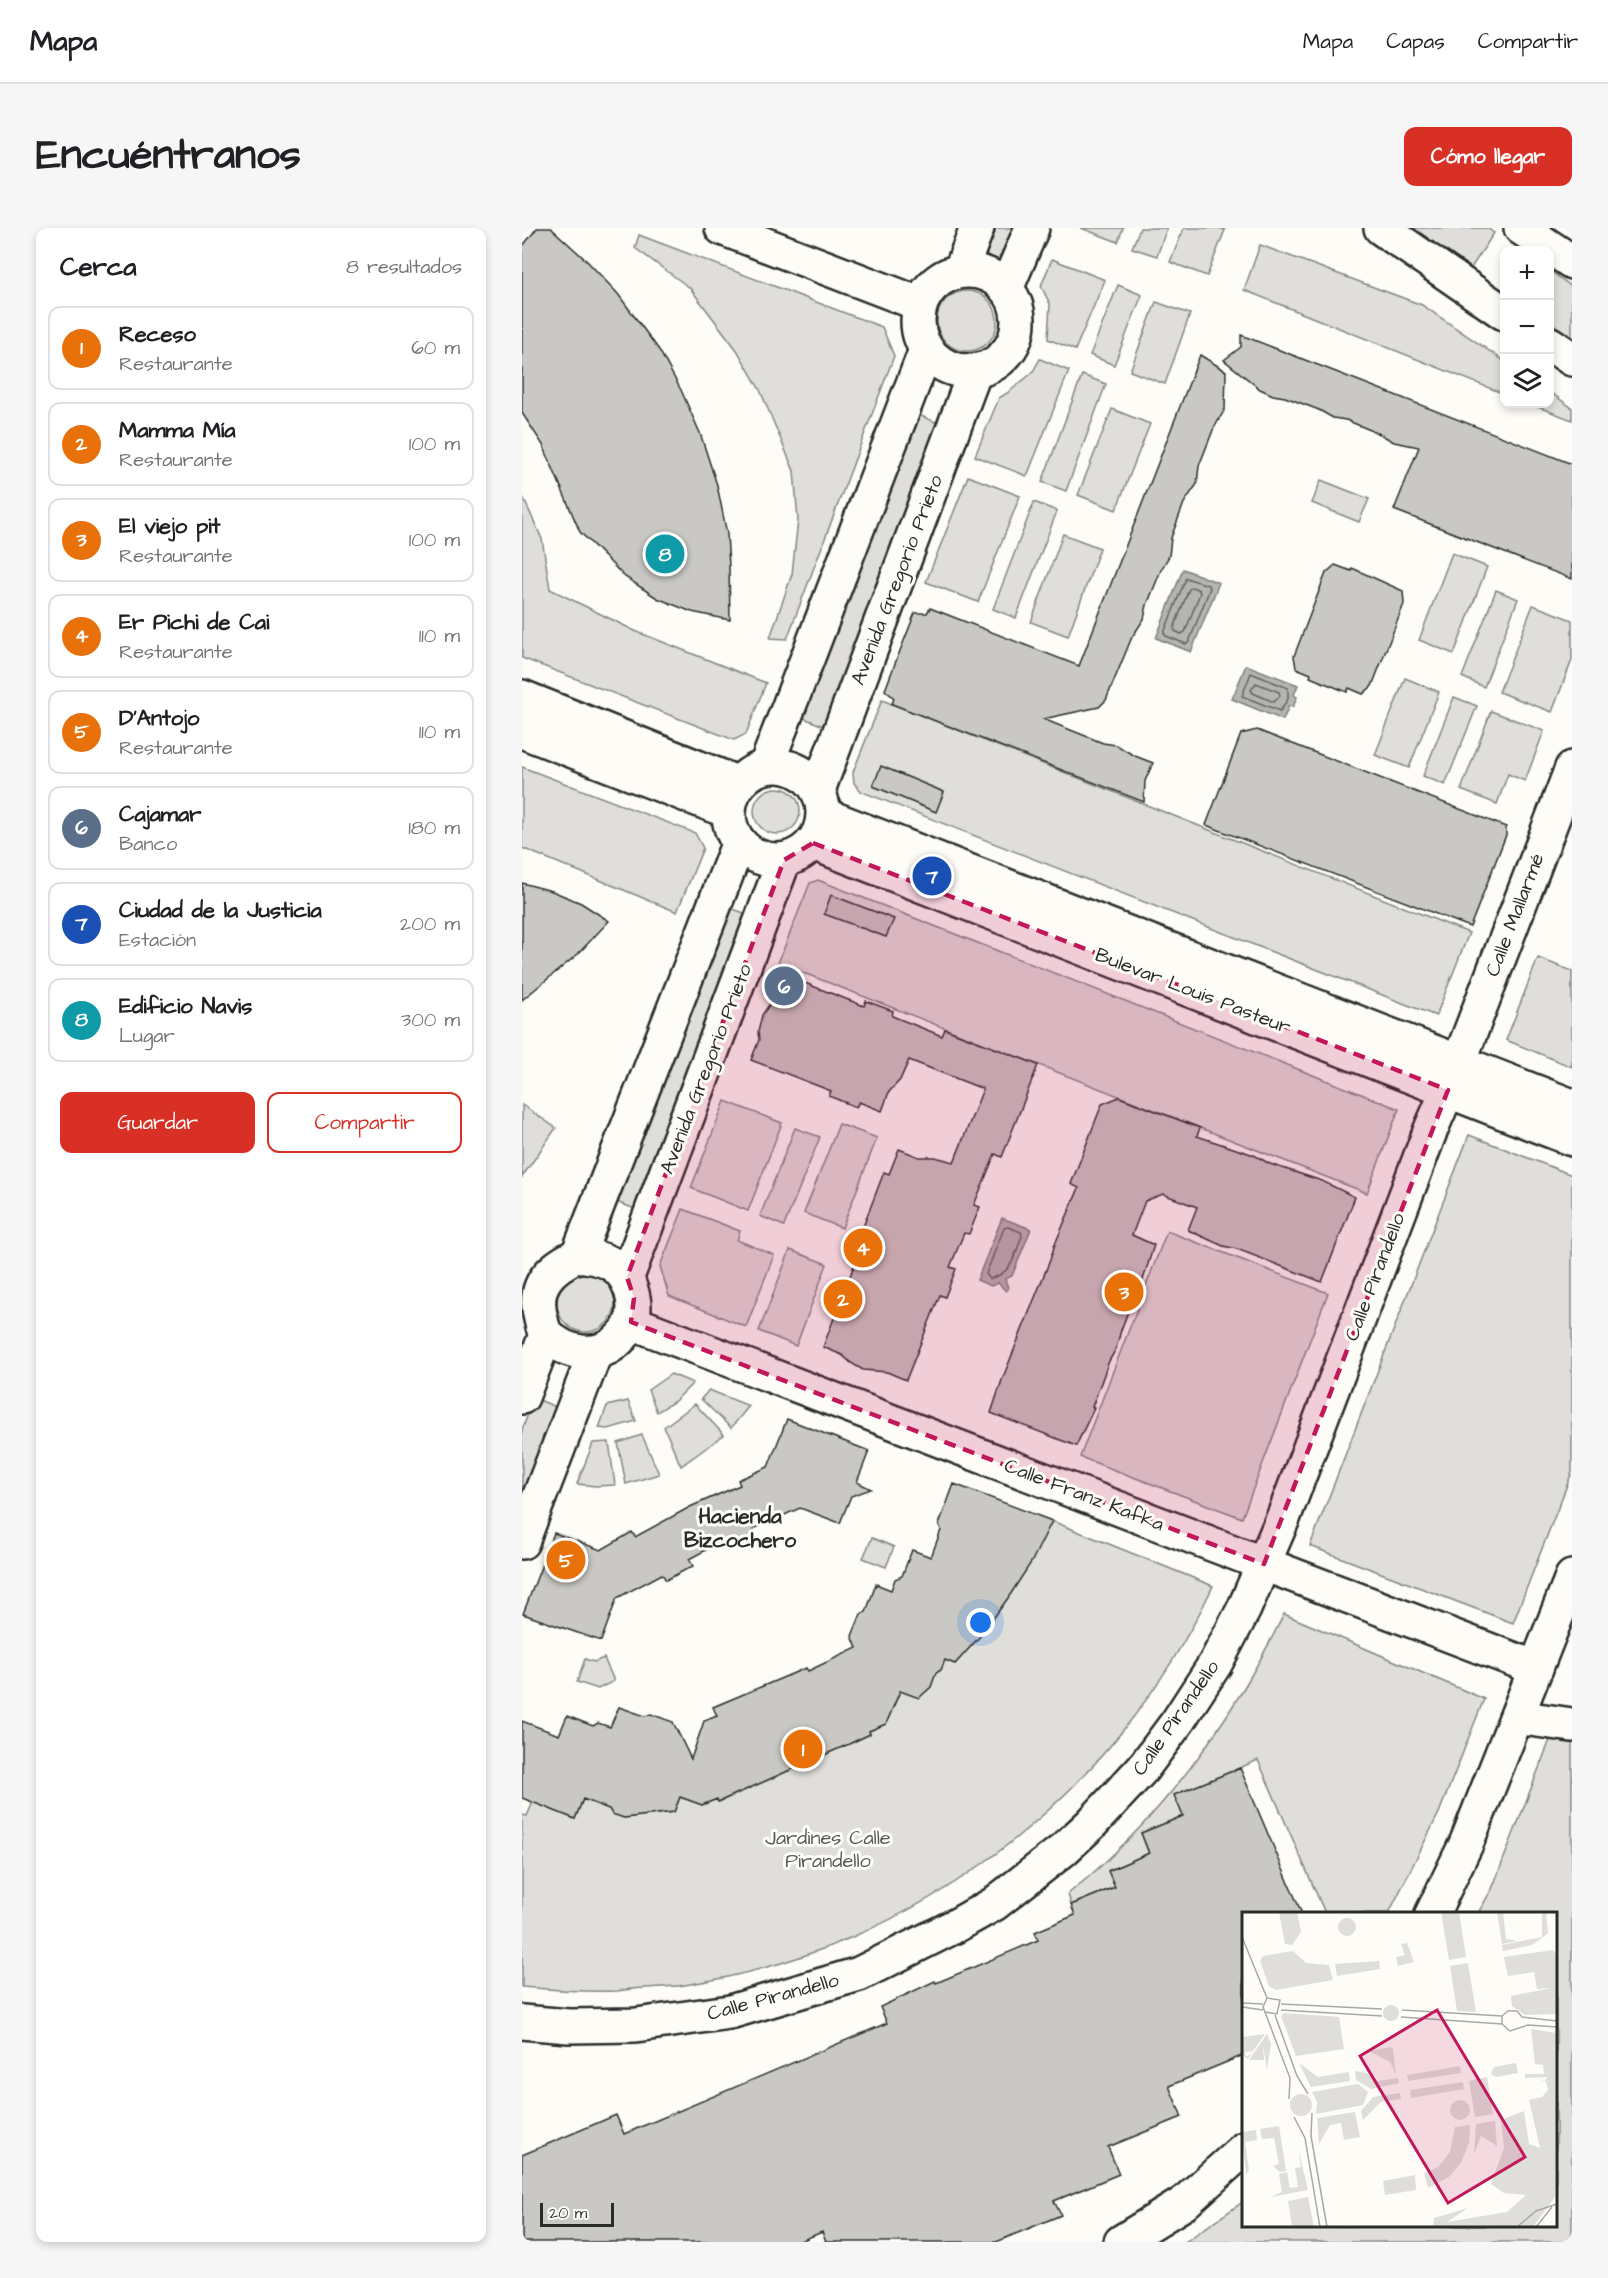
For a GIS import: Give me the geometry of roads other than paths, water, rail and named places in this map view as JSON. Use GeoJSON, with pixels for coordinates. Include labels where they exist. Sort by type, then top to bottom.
{"type":"FeatureCollection","features":[{"type":"Feature","properties":{"kind":"street"},"geometry":{"type":"LineString","coordinates":[[722,228],[920,304]]}},
{"type":"Feature","properties":{"kind":"street"},"geometry":{"type":"LineString","coordinates":[[961,270],[977,228]]}},
{"type":"Feature","properties":{"kind":"street"},"geometry":{"type":"LineString","coordinates":[[1006,289],[1032,228]]}},
{"type":"Feature","properties":{"kind":"street"},"geometry":{"type":"LineString","coordinates":[[1381,228],[1500,310]]}},
{"type":"Feature","properties":{"kind":"street"},"geometry":{"type":"LineString","coordinates":[[1521,228],[1572,261]]}},
{"type":"Feature","properties":{"kind":"street"},"geometry":{"type":"LineString","coordinates":[[961,270],[989,275],[1006,289],[1012,295],[1019,321],[1013,344],[1000,360],[975,371],[949,368],[926,350],[918,325],[920,304],[934,283],[961,270]]}},
{"type":"Feature","properties":{"kind":"street"},"geometry":{"type":"LineString","coordinates":[[1554,347],[1572,359]]}},
{"type":"Feature","properties":{"kind":"street"},"geometry":{"type":"LineString","coordinates":[[766,766],[926,350]]}},
{"type":"Feature","properties":{"kind":"street","name":"Avenida Gregorio Prieto"},"geometry":{"type":"LineString","coordinates":[[818,816],[975,371]]}},
{"type":"Feature","properties":{"kind":"street"},"geometry":{"type":"LineString","coordinates":[[522,698],[733,797]]}},
{"type":"Feature","properties":{"kind":"street"},"geometry":{"type":"LineString","coordinates":[[522,731],[733,797]]}},
{"type":"Feature","properties":{"kind":"street"},"geometry":{"type":"LineString","coordinates":[[766,766],[781,766],[796,770],[808,778],[818,816],[800,854],[784,860],[759,857],[739,842],[733,832],[733,797],[751,772],[766,766]]}},
{"type":"Feature","properties":{"kind":"street","name":"Calle Mallarmé"},"geometry":{"type":"LineString","coordinates":[[1454,1076],[1572,768]]}},
{"type":"Feature","properties":{"kind":"street","name":"Bulevar Louis Pasteur"},"geometry":{"type":"LineString","coordinates":[[818,816],[1454,1076],[1572,1139]]}},
{"type":"Feature","properties":{"kind":"street"},"geometry":{"type":"LineString","coordinates":[[578,1255],[739,842]]}},
{"type":"Feature","properties":{"kind":"street","name":"Avenida Gregorio Prieto"},"geometry":{"type":"LineString","coordinates":[[627,1276],[784,860]]}},
{"type":"Feature","properties":{"kind":"street","name":"Bulevar Louis Pasteur"},"geometry":{"type":"LineString","coordinates":[[1454,1076],[1572,1106]]}},
{"type":"Feature","properties":{"kind":"street","name":"Calle Pirandello"},"geometry":{"type":"LineString","coordinates":[[522,2022],[569,2026],[636,2025],[730,2012],[859,1974],[994,1905],[1063,1850],[1091,1824],[1143,1768],[1178,1721],[1215,1664],[1244,1609],[1264,1564],[1454,1076]]}},
{"type":"Feature","properties":{"kind":"street"},"geometry":{"type":"LineString","coordinates":[[522,1397],[546,1335],[531,1283],[578,1255],[597,1257],[613,1264],[627,1276],[634,1298],[632,1322],[623,1336],[611,1346],[595,1353],[577,1352],[546,1335]]}},
{"type":"Feature","properties":{"kind":"street","name":"Calle Franz Kafka"},"geometry":{"type":"LineString","coordinates":[[632,1322],[1536,1668]]}},
{"type":"Feature","properties":{"kind":"street"},"geometry":{"type":"LineString","coordinates":[[522,1542],[595,1353]]}},
{"type":"Feature","properties":{"kind":"street"},"geometry":{"type":"LineString","coordinates":[[1433,1912],[1466,1844],[1572,1576]]}},
{"type":"Feature","properties":{"kind":"street"},"geometry":{"type":"LineString","coordinates":[[1517,1717],[1572,1725]]}},
{"type":"Feature","properties":{"kind":"street"},"geometry":{"type":"LineString","coordinates":[[1121,2242],[1184,2203],[1242,2151]]}},
{"type":"Feature","properties":{"kind":"water"},"geometry":{"type":"Polygon","coordinates":[[[1183,569],[1219,583],[1191,652],[1156,638],[1183,569]]]}},
{"type":"Feature","properties":{"kind":"water"},"geometry":{"type":"Polygon","coordinates":[[[1246,665],[1298,685],[1293,707],[1289,706],[1283,720],[1232,699],[1246,665]]]}},
{"type":"Feature","properties":{"kind":"water"},"geometry":{"type":"Polygon","coordinates":[[[1002,1218],[1031,1229],[1012,1276],[1005,1279],[1008,1288],[1006,1291],[998,1283],[991,1286],[977,1280],[1002,1218]]]}},
{"type":"Feature","properties":{"kind":"place","name":"Edificio Navis"},"geometry":{"type":"Point","coordinates":[665,554]}},
{"type":"Feature","properties":{"kind":"place","name":"Ciudad de la Justicia"},"geometry":{"type":"Point","coordinates":[932,876]}},
{"type":"Feature","properties":{"kind":"place","name":"Cajamar"},"geometry":{"type":"Point","coordinates":[784,986]}},
{"type":"Feature","properties":{"kind":"place","name":"Er Pichi de Cai"},"geometry":{"type":"Point","coordinates":[863,1248]}},
{"type":"Feature","properties":{"kind":"place","name":"El viejo pit"},"geometry":{"type":"Point","coordinates":[1124,1292]}},
{"type":"Feature","properties":{"kind":"place","name":"Mamma Mía"},"geometry":{"type":"Point","coordinates":[843,1299]}},
{"type":"Feature","properties":{"kind":"place","name":"D'Antojo"},"geometry":{"type":"Point","coordinates":[566,1560]}},
{"type":"Feature","properties":{"kind":"place","name":"Receso"},"geometry":{"type":"Point","coordinates":[803,1749]}},
{"type":"Feature","properties":{"kind":"district","name":"Hacienda Bizcochero"},"geometry":{"type":"Point","coordinates":[740,1528]}},
{"type":"Feature","properties":{"kind":"park label","name":"Jardines Calle Pirandello"},"geometry":{"type":"Point","coordinates":[828,1850]}}]}
